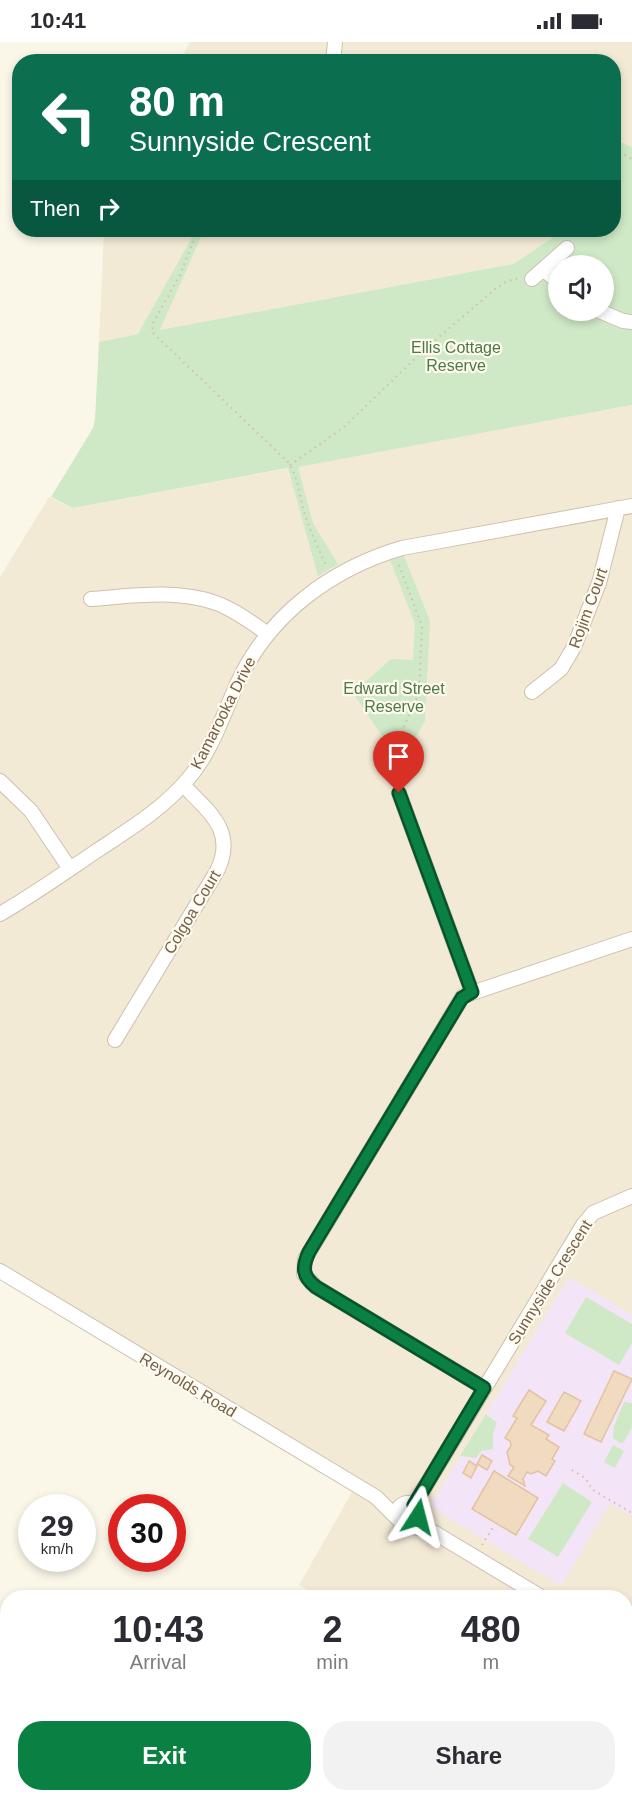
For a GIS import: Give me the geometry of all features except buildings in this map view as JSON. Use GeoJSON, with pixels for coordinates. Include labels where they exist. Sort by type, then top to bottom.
{"type":"FeatureCollection","features":[{"type":"Feature","properties":{"kind":"street"},"geometry":{"type":"LineString","coordinates":[[532,279],[567,248]]}},
{"type":"Feature","properties":{"kind":"street"},"geometry":{"type":"LineString","coordinates":[[543,269],[548,273]]}},
{"type":"Feature","properties":{"kind":"street"},"geometry":{"type":"LineString","coordinates":[[614,317],[632,322]]}},
{"type":"Feature","properties":{"kind":"street","name":"Kamarooka Drive"},"geometry":{"type":"LineString","coordinates":[[0,914],[157,809],[183,785],[209,749],[240,678],[268,634],[297,604],[332,577],[364,561],[402,549],[625,507]]}},
{"type":"Feature","properties":{"kind":"street","name":"Rojim Court"},"geometry":{"type":"LineString","coordinates":[[532,692],[561,669],[574,647],[625,507]]}},
{"type":"Feature","properties":{"kind":"street"},"geometry":{"type":"LineString","coordinates":[[91,599],[154,595],[197,598],[226,608],[268,634]]}},
{"type":"Feature","properties":{"kind":"street"},"geometry":{"type":"LineString","coordinates":[[0,781],[31,811],[70,869]]}},
{"type":"Feature","properties":{"kind":"street","name":"Colgoa Court"},"geometry":{"type":"LineString","coordinates":[[116,1040],[223,858],[224,839],[218,824],[183,785]]}},
{"type":"Feature","properties":{"kind":"street"},"geometry":{"type":"LineString","coordinates":[[400,793],[472,992]]}},
{"type":"Feature","properties":{"kind":"street"},"geometry":{"type":"LineString","coordinates":[[484,1388],[316,1287],[306,1277],[303,1268],[309,1252],[462,998],[472,992],[632,939]]}},
{"type":"Feature","properties":{"kind":"street","name":"Sunnyside Crescent"},"geometry":{"type":"LineString","coordinates":[[403,1523],[398,1509],[412,1507],[588,1218],[597,1211],[632,1196]]}},
{"type":"Feature","properties":{"kind":"street","name":"Reynolds Road"},"geometry":{"type":"LineString","coordinates":[[0,1271],[376,1497]]}},
{"type":"Feature","properties":{"kind":"street"},"geometry":{"type":"LineString","coordinates":[[376,1497],[412,1507],[435,1533]]}},
{"type":"Feature","properties":{"kind":"street"},"geometry":{"type":"LineString","coordinates":[[376,1497],[403,1523],[435,1533],[530,1590]]}},
{"type":"Feature","properties":{"kind":"path"},"geometry":{"type":"LineString","coordinates":[[195,237],[180,274],[153,323],[152,332],[290,465],[295,474],[304,513],[332,577]]}},
{"type":"Feature","properties":{"kind":"path"},"geometry":{"type":"LineString","coordinates":[[290,465],[343,428],[426,348],[495,289],[507,281],[518,278],[532,279]]}},
{"type":"Feature","properties":{"kind":"path"},"geometry":{"type":"LineString","coordinates":[[399,565],[422,626],[419,693],[393,751],[400,793]]}},
{"type":"Feature","properties":{"kind":"path"},"geometry":{"type":"LineString","coordinates":[[572,1470],[585,1478],[593,1490],[632,1513]]}},
{"type":"Feature","properties":{"kind":"path"},"geometry":{"type":"LineString","coordinates":[[482,1545],[493,1527]]}},
{"type":"Feature","properties":{"kind":"shaded area"},"geometry":{"type":"Polygon","coordinates":[[[190,42],[632,42],[632,147],[621,142],[621,54],[183,54],[190,42]]]}},
{"type":"Feature","properties":{"kind":"shaded area"},"geometry":{"type":"Polygon","coordinates":[[[104,237],[553,237],[513,264],[99,342],[104,237]]]}},
{"type":"Feature","properties":{"kind":"shaded area"},"geometry":{"type":"Polygon","coordinates":[[[632,405],[632,1590],[307,1590],[299,1585],[360,1478],[0,1264],[0,577],[49,497],[73,508],[632,405]]]}},
{"type":"Feature","properties":{"kind":"shaded area"},"geometry":{"type":"Polygon","coordinates":[[[569,1277],[632,1315],[632,1516],[610,1504],[561,1586],[434,1509],[432,1503],[569,1277]]]}},
{"type":"Feature","properties":{"kind":"green space","name":"Ellis Cottage Reserve"},"geometry":{"type":"Polygon","coordinates":[[[621,142],[632,147],[632,405],[298,467],[313,523],[338,564],[318,576],[288,468],[73,508],[51,497],[93,428],[99,342],[138,334],[192,237],[201,237],[160,330],[513,264],[552,237],[621,237],[621,142]]]}},
{"type":"Feature","properties":{"kind":"green space","name":"Edward Street Reserve"},"geometry":{"type":"Polygon","coordinates":[[[404,556],[430,621],[425,721],[402,761],[410,782],[401,786],[388,745],[353,693],[391,659],[413,660],[415,624],[390,560],[404,556]]]}},
{"type":"Feature","properties":{"kind":"green space"},"geometry":{"type":"Polygon","coordinates":[[[586,1297],[632,1324],[632,1343],[619,1365],[565,1333],[586,1297]]]}},
{"type":"Feature","properties":{"kind":"green space"},"geometry":{"type":"Polygon","coordinates":[[[624,1402],[632,1403],[632,1427],[624,1442],[620,1443],[613,1438],[614,1426],[624,1402]]]}},
{"type":"Feature","properties":{"kind":"green space"},"geometry":{"type":"Polygon","coordinates":[[[486,1414],[497,1423],[493,1433],[493,1449],[481,1451],[476,1458],[460,1456],[486,1414]]]}},
{"type":"Feature","properties":{"kind":"green space"},"geometry":{"type":"Polygon","coordinates":[[[613,1445],[624,1451],[615,1468],[604,1462],[613,1445]]]}},
{"type":"Feature","properties":{"kind":"green space"},"geometry":{"type":"Polygon","coordinates":[[[563,1483],[592,1502],[558,1557],[528,1539],[563,1483]]]}},
{"type":"Feature","properties":{"kind":"route"},"geometry":{"type":"LineString","coordinates":[[399,793],[472,992],[462,998],[309,1252],[303,1268],[307,1279],[316,1287],[484,1388],[414,1505],[418,1510],[418,1517]]}}]}
